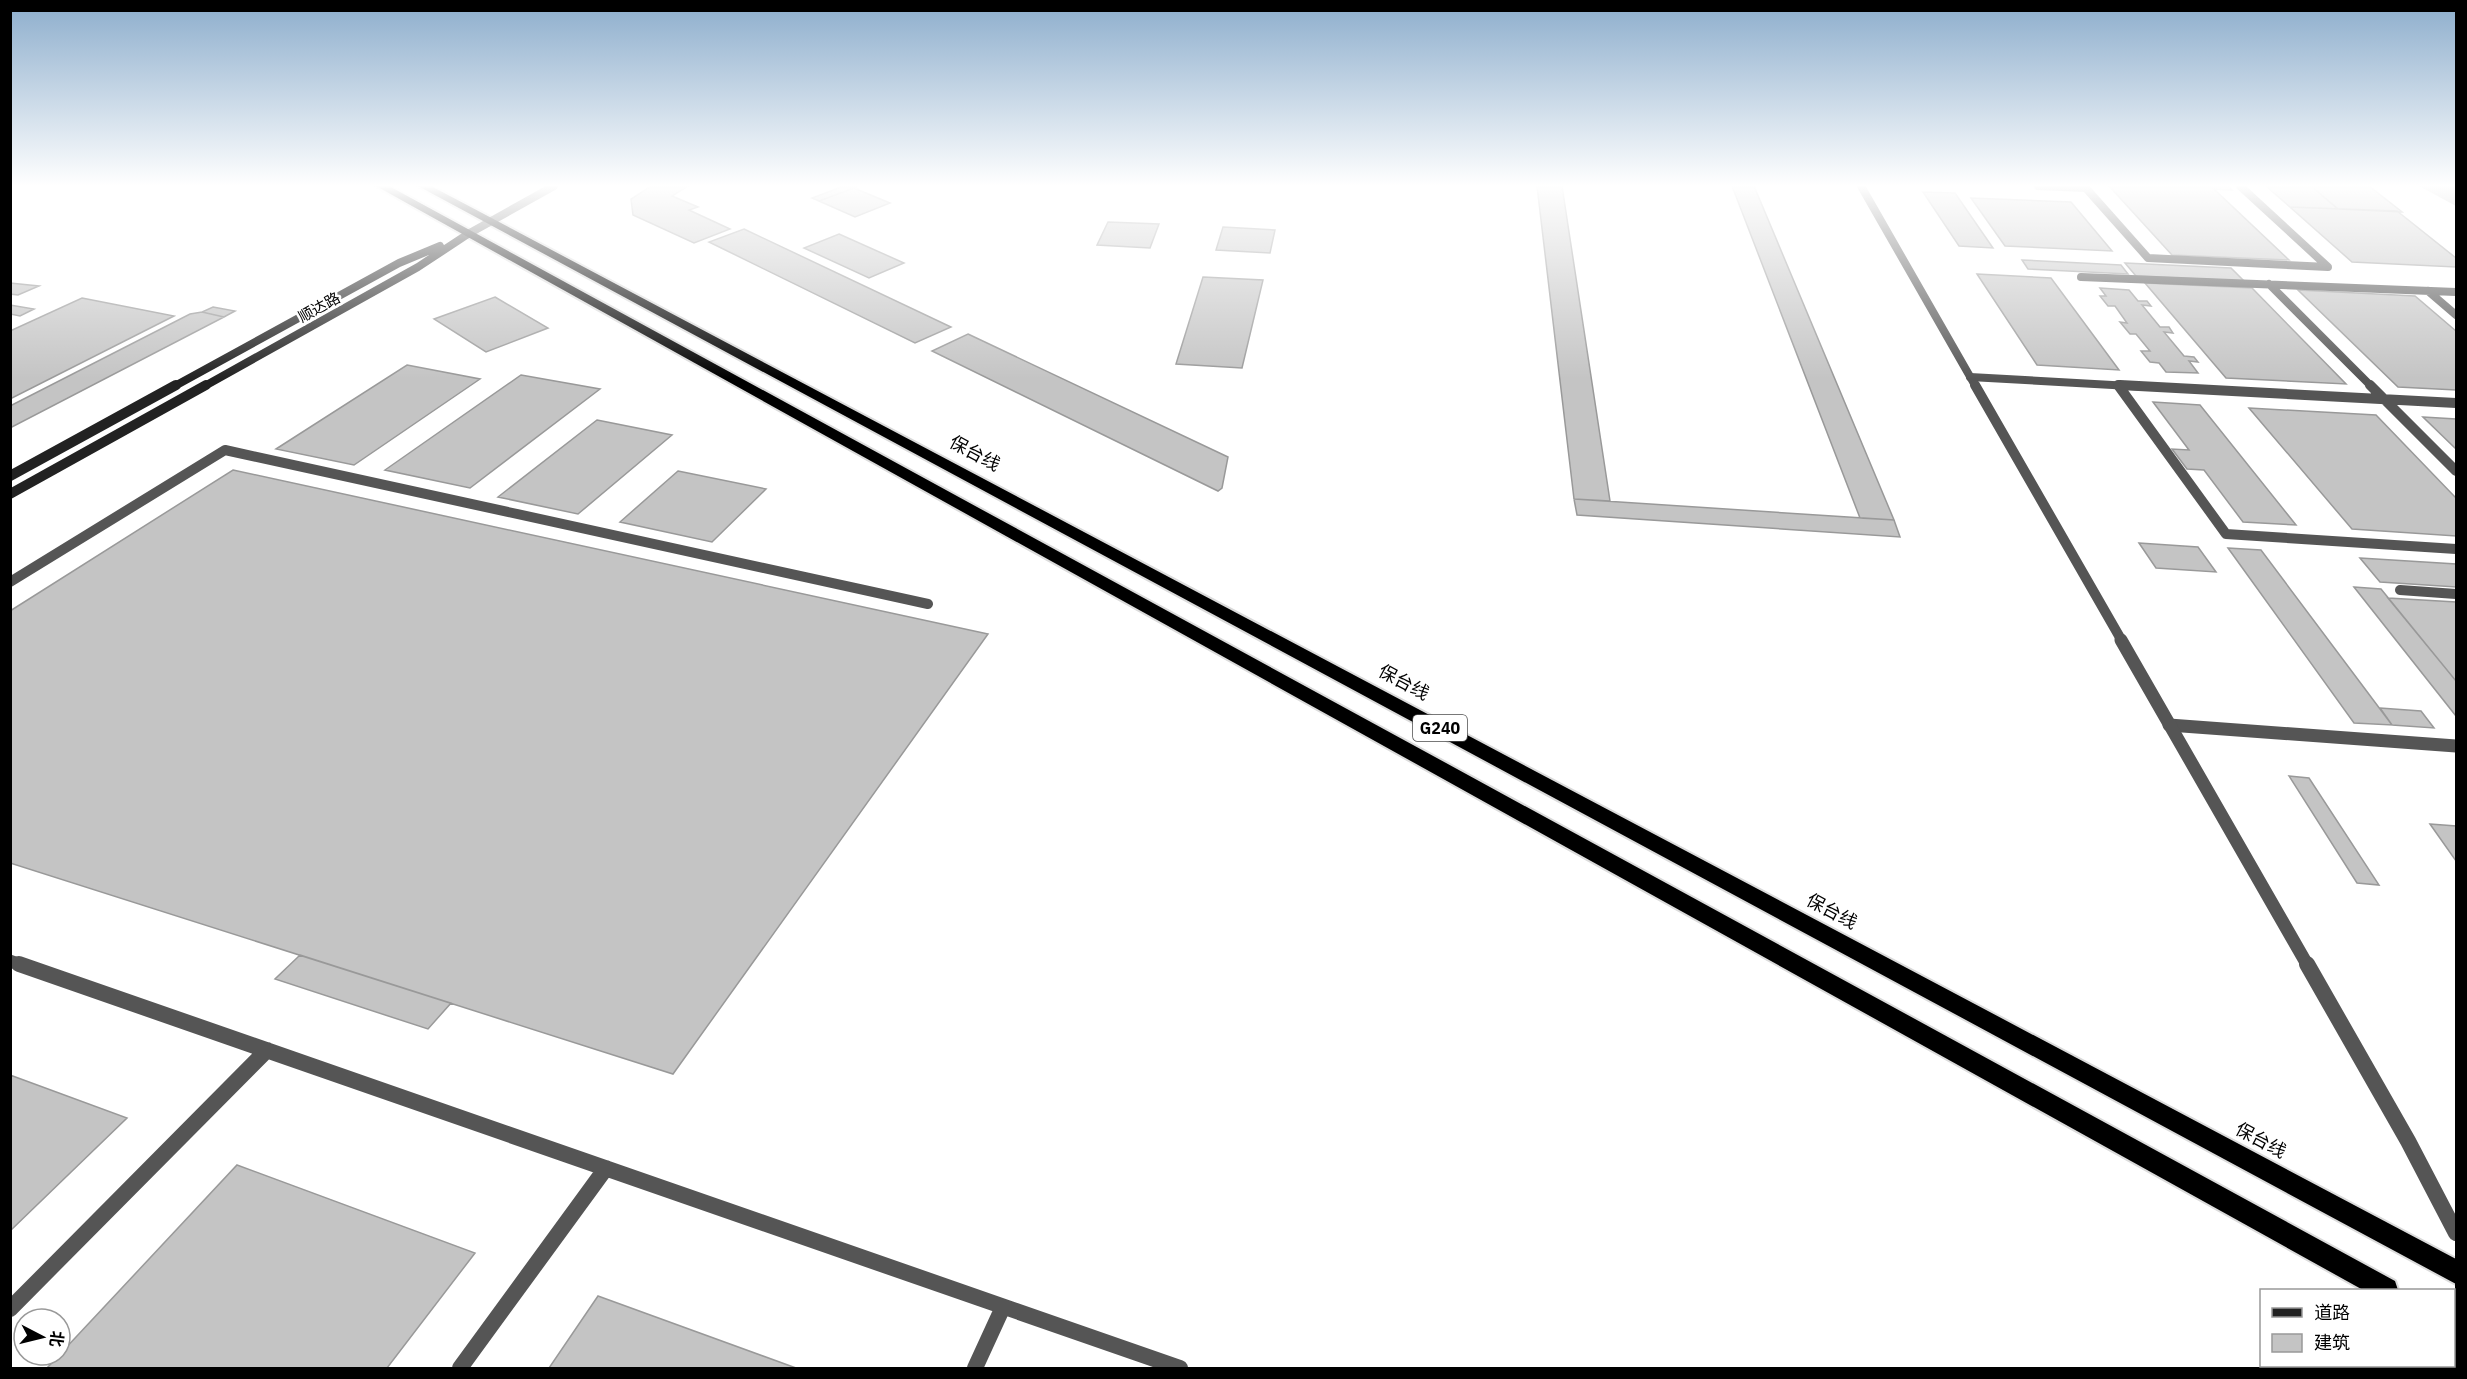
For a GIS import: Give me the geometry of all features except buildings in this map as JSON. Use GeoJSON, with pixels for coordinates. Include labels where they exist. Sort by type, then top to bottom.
{"type":"FeatureCollection","features":[{"type":"Feature","properties":{"kind":"highway","name":"G240"},"geometry":{"type":"LineString","coordinates":[[498,250],[2384,1289]]}},
{"type":"Feature","properties":{"kind":"highway","name":"保台线"},"geometry":{"type":"LineString","coordinates":[[543,250],[2457,1272]]}},
{"type":"Feature","properties":{"kind":"main road","name":"顺达路"},"geometry":{"type":"LineString","coordinates":[[10,477],[399,263],[429,250]]}},
{"type":"Feature","properties":{"kind":"main road","name":"顺达路"},"geometry":{"type":"LineString","coordinates":[[10,494],[418,267],[443,250]]}},
{"type":"Feature","properties":{"kind":"street"},"geometry":{"type":"LineString","coordinates":[[1898,250],[2408,1141],[2457,1233]]}},
{"type":"Feature","properties":{"kind":"street"},"geometry":{"type":"LineString","coordinates":[[2141,250],[2148,258],[2328,267],[2310,250]]}},
{"type":"Feature","properties":{"kind":"street"},"geometry":{"type":"LineString","coordinates":[[2081,277],[2457,292]]}},
{"type":"Feature","properties":{"kind":"street"},"geometry":{"type":"LineString","coordinates":[[2269,284],[2457,471]]}},
{"type":"Feature","properties":{"kind":"street"},"geometry":{"type":"LineString","coordinates":[[2428,291],[2457,315]]}},
{"type":"Feature","properties":{"kind":"street"},"geometry":{"type":"LineString","coordinates":[[1970,376],[2457,403]]}},
{"type":"Feature","properties":{"kind":"street"},"geometry":{"type":"LineString","coordinates":[[2118,385],[2226,534],[2457,549]]}},
{"type":"Feature","properties":{"kind":"street"},"geometry":{"type":"LineString","coordinates":[[10,582],[225,450],[928,604]]}},
{"type":"Feature","properties":{"kind":"street"},"geometry":{"type":"LineString","coordinates":[[2400,590],[2457,594]]}},
{"type":"Feature","properties":{"kind":"street"},"geometry":{"type":"LineString","coordinates":[[2169,725],[2457,746]]}},
{"type":"Feature","properties":{"kind":"street"},"geometry":{"type":"LineString","coordinates":[[10,961],[1180,1368]]}},
{"type":"Feature","properties":{"kind":"street"},"geometry":{"type":"LineString","coordinates":[[10,1309],[267,1050]]}},
{"type":"Feature","properties":{"kind":"street"},"geometry":{"type":"LineString","coordinates":[[460,1368],[606,1168]]}},
{"type":"Feature","properties":{"kind":"street"},"geometry":{"type":"LineString","coordinates":[[975,1368],[1003,1307]]}}]}
